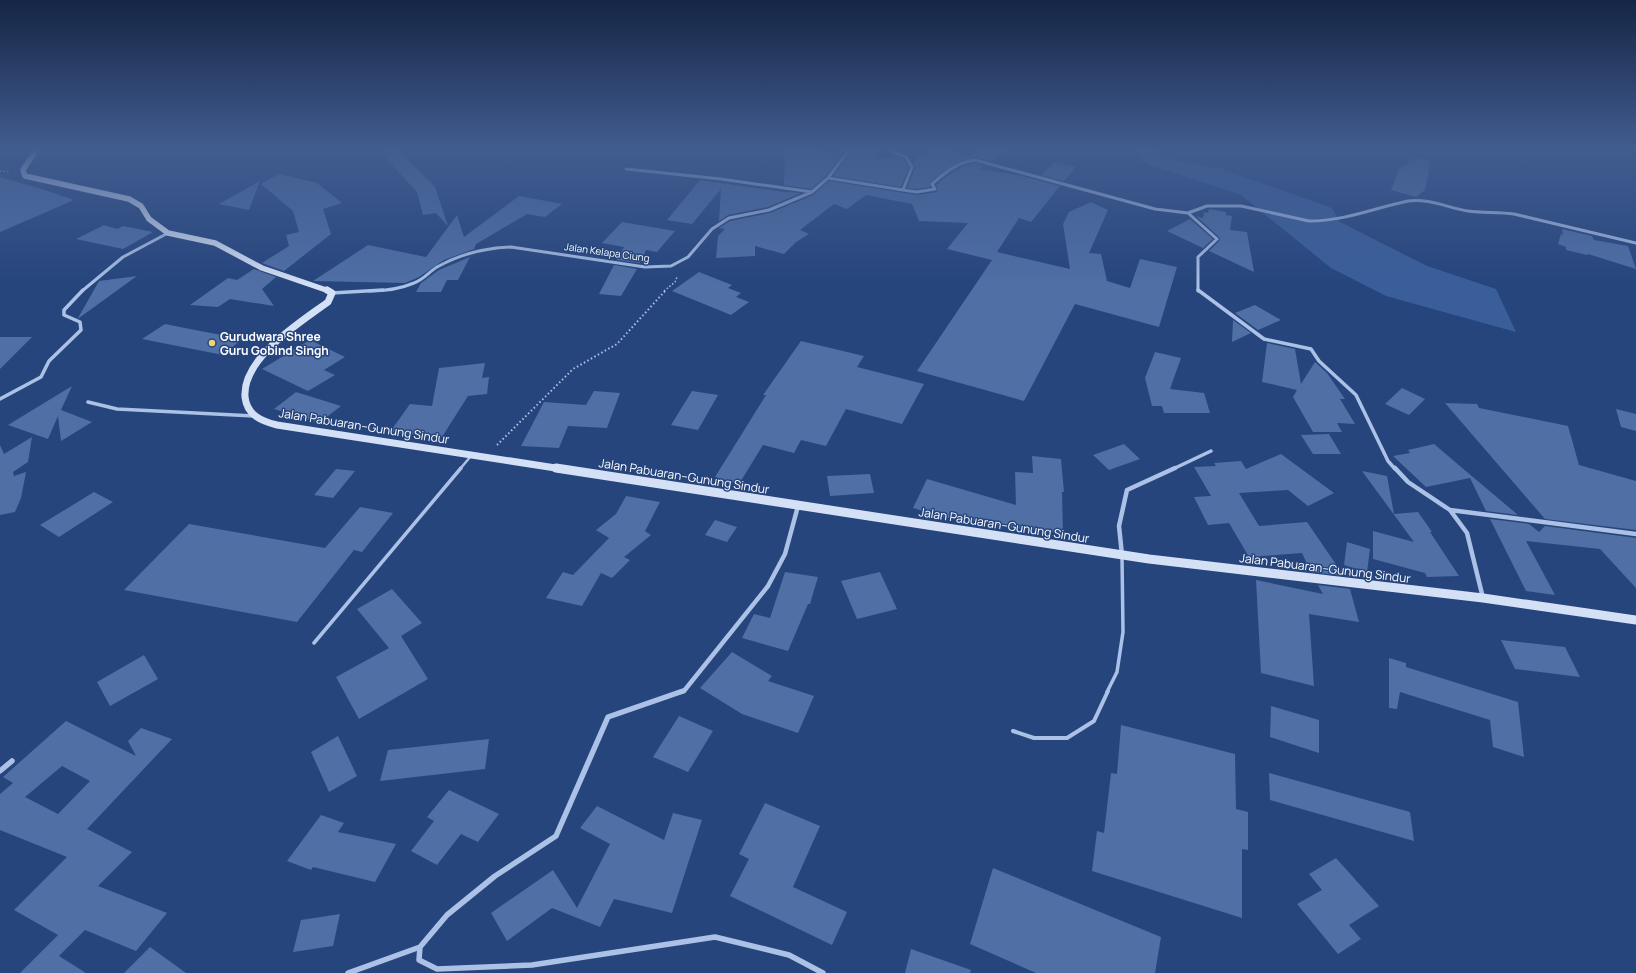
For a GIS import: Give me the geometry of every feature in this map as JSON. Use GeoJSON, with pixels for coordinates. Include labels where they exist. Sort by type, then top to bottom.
{"type":"FeatureCollection","features":[{"type":"Feature","properties":{"kind":"street"},"geometry":{"type":"LineString","coordinates":[[113,195],[129,199],[141,206],[149,219],[168,233],[215,243],[262,268],[322,288],[332,293],[328,302],[282,338],[252,369],[246,380],[245,400],[248,408],[254,416]]}},
{"type":"Feature","properties":{"kind":"street"},"geometry":{"type":"LineString","coordinates":[[681,262],[688,257],[712,229],[729,218],[769,210],[804,195]]}},
{"type":"Feature","properties":{"kind":"street"},"geometry":{"type":"LineString","coordinates":[[1110,195],[1155,209],[1188,213],[1207,206],[1241,206],[1309,221],[1320,222],[1355,216],[1398,202],[1423,201],[1469,211],[1494,211],[1514,214],[1636,243]]}},
{"type":"Feature","properties":{"kind":"street"},"geometry":{"type":"LineString","coordinates":[[1188,213],[1217,239],[1198,257],[1198,292],[1264,339],[1311,349],[1320,361],[1348,386],[1356,396],[1388,461],[1408,482],[1450,510],[1467,533],[1483,598]]}},
{"type":"Feature","properties":{"kind":"street"},"geometry":{"type":"LineString","coordinates":[[0,399],[41,377],[49,361],[81,330],[80,322],[64,315],[64,310],[74,298],[110,266],[131,252],[168,233]]}},
{"type":"Feature","properties":{"kind":"street","name":"Jalan Kelapa Ciung"},"geometry":{"type":"LineString","coordinates":[[332,293],[401,288],[416,284],[434,269],[454,258],[495,247],[511,247],[645,267],[671,266],[681,262]]}},
{"type":"Feature","properties":{"kind":"street"},"geometry":{"type":"LineString","coordinates":[[88,402],[117,409],[254,416]]}},
{"type":"Feature","properties":{"kind":"street","name":"Jalan Pabuaran–Gunung Sindur"},"geometry":{"type":"LineString","coordinates":[[254,416],[278,426],[472,454],[798,506],[1122,555],[1483,598],[1636,620]]}},
{"type":"Feature","properties":{"kind":"street"},"geometry":{"type":"LineString","coordinates":[[1122,555],[1119,526],[1127,490],[1211,451]]}},
{"type":"Feature","properties":{"kind":"street"},"geometry":{"type":"LineString","coordinates":[[348,973],[420,947],[447,915],[495,876],[556,836],[608,717],[684,690],[768,586],[785,554],[798,506]]}},
{"type":"Feature","properties":{"kind":"street"},"geometry":{"type":"LineString","coordinates":[[1450,510],[1636,534]]}},
{"type":"Feature","properties":{"kind":"street"},"geometry":{"type":"LineString","coordinates":[[0,771],[12,761]]}},
{"type":"Feature","properties":{"kind":"street"},"geometry":{"type":"LineString","coordinates":[[420,947],[419,960],[437,969],[532,965],[715,937],[789,955],[823,973]]}},
{"type":"Feature","properties":{"kind":"lane"},"geometry":{"type":"LineString","coordinates":[[314,643],[472,454]]}},
{"type":"Feature","properties":{"kind":"lane"},"geometry":{"type":"LineString","coordinates":[[1013,731],[1034,738],[1067,738],[1094,721],[1117,672],[1123,632],[1122,555]]}},
{"type":"Feature","properties":{"kind":"path"},"geometry":{"type":"LineString","coordinates":[[485,457],[573,369],[617,344],[658,297],[675,282],[681,262]]}},
{"type":"Feature","properties":{"kind":"shaded area"},"geometry":{"type":"Polygon","coordinates":[[[1242,195],[1296,195],[1332,208],[1340,222],[1427,266],[1496,289],[1516,332],[1386,296],[1331,268],[1242,195]]]}},
{"type":"Feature","properties":{"kind":"building"},"geometry":{"type":"Polygon","coordinates":[[[0,195],[61,195],[74,200],[0,232],[0,195]]]}},
{"type":"Feature","properties":{"kind":"building"},"geometry":{"type":"Polygon","coordinates":[[[234,195],[255,195],[249,210],[219,204],[234,195]]]}},
{"type":"Feature","properties":{"kind":"building"},"geometry":{"type":"Polygon","coordinates":[[[275,195],[333,195],[342,203],[323,209],[331,234],[284,271],[262,263],[289,246],[286,235],[299,232],[293,211],[275,195]]]}},
{"type":"Feature","properties":{"kind":"building"},"geometry":{"type":"Polygon","coordinates":[[[418,195],[438,195],[448,226],[436,213],[423,215],[418,195]]]}},
{"type":"Feature","properties":{"kind":"building"},"geometry":{"type":"Polygon","coordinates":[[[687,195],[716,195],[692,224],[667,220],[687,195]]]}},
{"type":"Feature","properties":{"kind":"building"},"geometry":{"type":"Polygon","coordinates":[[[721,195],[795,195],[768,207],[728,215],[719,221],[721,195]]]}},
{"type":"Feature","properties":{"kind":"building"},"geometry":{"type":"Polygon","coordinates":[[[812,195],[865,195],[847,209],[834,204],[800,230],[809,234],[796,242],[784,254],[755,246],[755,256],[716,258],[718,236],[725,229],[719,228],[730,221],[770,213],[812,195]]]}},
{"type":"Feature","properties":{"kind":"building"},"geometry":{"type":"Polygon","coordinates":[[[868,195],[1052,195],[1031,222],[1019,218],[997,252],[1070,269],[1063,224],[1069,212],[1091,202],[1108,210],[1089,253],[1101,254],[1107,281],[1130,288],[1140,259],[1177,267],[1159,327],[1075,304],[1024,401],[917,371],[992,260],[947,249],[968,223],[919,221],[912,204],[868,195]]]}},
{"type":"Feature","properties":{"kind":"building"},"geometry":{"type":"Polygon","coordinates":[[[519,196],[562,204],[545,217],[527,214],[476,244],[474,249],[444,260],[419,277],[405,283],[313,281],[368,245],[426,257],[457,215],[464,237],[519,196]]]}},
{"type":"Feature","properties":{"kind":"building"},"geometry":{"type":"Polygon","coordinates":[[[1209,209],[1226,212],[1226,215],[1232,216],[1230,230],[1247,232],[1254,272],[1209,251],[1220,238],[1196,216],[1203,218],[1204,212],[1208,213],[1209,209]]]}},
{"type":"Feature","properties":{"kind":"building"},"geometry":{"type":"Polygon","coordinates":[[[1190,219],[1213,239],[1203,248],[1167,231],[1190,219]]]}},
{"type":"Feature","properties":{"kind":"building"},"geometry":{"type":"Polygon","coordinates":[[[622,222],[675,231],[657,252],[646,250],[640,263],[617,260],[624,247],[602,243],[622,222]]]}},
{"type":"Feature","properties":{"kind":"building"},"geometry":{"type":"Polygon","coordinates":[[[104,225],[117,229],[123,226],[153,232],[123,249],[76,239],[104,225]]]}},
{"type":"Feature","properties":{"kind":"building"},"geometry":{"type":"Polygon","coordinates":[[[1562,229],[1592,236],[1594,240],[1628,246],[1636,269],[1588,254],[1566,250],[1566,247],[1558,244],[1561,234],[1563,235],[1562,229]]]}},
{"type":"Feature","properties":{"kind":"building"},"geometry":{"type":"Polygon","coordinates":[[[470,257],[458,280],[447,280],[441,292],[416,292],[421,283],[439,270],[470,257]]]}},
{"type":"Feature","properties":{"kind":"building"},"geometry":{"type":"Polygon","coordinates":[[[614,265],[637,269],[621,296],[599,294],[614,265]]]}},
{"type":"Feature","properties":{"kind":"building"},"geometry":{"type":"Polygon","coordinates":[[[254,269],[276,277],[262,289],[274,306],[230,299],[218,307],[190,305],[228,278],[237,280],[254,269]]]}},
{"type":"Feature","properties":{"kind":"building"},"geometry":{"type":"Polygon","coordinates":[[[699,272],[732,285],[728,288],[741,293],[736,297],[749,302],[731,315],[672,291],[699,272]]]}},
{"type":"Feature","properties":{"kind":"building"},"geometry":{"type":"Polygon","coordinates":[[[137,276],[79,318],[78,318],[99,281],[137,276]]]}},
{"type":"Feature","properties":{"kind":"building"},"geometry":{"type":"Polygon","coordinates":[[[1255,305],[1281,320],[1258,330],[1235,313],[1255,305]]]}},
{"type":"Feature","properties":{"kind":"building"},"geometry":{"type":"Polygon","coordinates":[[[1233,320],[1251,333],[1232,342],[1233,320]]]}},
{"type":"Feature","properties":{"kind":"building"},"geometry":{"type":"Polygon","coordinates":[[[165,324],[242,339],[223,355],[142,339],[165,324]]]}},
{"type":"Feature","properties":{"kind":"building"},"geometry":{"type":"Polygon","coordinates":[[[0,337],[32,337],[0,369],[0,337]]]}},
{"type":"Feature","properties":{"kind":"building"},"geometry":{"type":"Polygon","coordinates":[[[310,340],[345,357],[324,370],[335,375],[308,391],[262,369],[310,340]]]}},
{"type":"Feature","properties":{"kind":"building"},"geometry":{"type":"Polygon","coordinates":[[[801,341],[864,356],[857,367],[924,384],[902,424],[846,409],[826,446],[801,440],[794,453],[763,445],[739,484],[715,477],[766,395],[763,395],[801,341]]]}},
{"type":"Feature","properties":{"kind":"building"},"geometry":{"type":"Polygon","coordinates":[[[1267,343],[1295,349],[1301,384],[1315,362],[1327,373],[1345,399],[1340,399],[1355,424],[1337,423],[1342,432],[1313,432],[1293,397],[1297,390],[1262,382],[1267,343]]]}},
{"type":"Feature","properties":{"kind":"building"},"geometry":{"type":"Polygon","coordinates":[[[1155,352],[1181,358],[1170,389],[1204,393],[1210,413],[1164,413],[1162,406],[1152,406],[1145,378],[1155,352]]]}},
{"type":"Feature","properties":{"kind":"building"},"geometry":{"type":"Polygon","coordinates":[[[485,363],[482,378],[489,377],[487,394],[468,396],[442,437],[390,432],[410,404],[432,406],[439,368],[485,363]]]}},
{"type":"Feature","properties":{"kind":"building"},"geometry":{"type":"Polygon","coordinates":[[[72,386],[61,410],[92,422],[61,441],[58,416],[48,439],[8,425],[72,386]]]}},
{"type":"Feature","properties":{"kind":"building"},"geometry":{"type":"Polygon","coordinates":[[[1402,388],[1425,399],[1409,415],[1385,404],[1402,388]]]}},
{"type":"Feature","properties":{"kind":"building"},"geometry":{"type":"Polygon","coordinates":[[[594,391],[620,393],[607,428],[568,426],[559,448],[521,446],[544,402],[586,405],[594,391]]]}},
{"type":"Feature","properties":{"kind":"building"},"geometry":{"type":"Polygon","coordinates":[[[692,391],[718,395],[698,430],[671,425],[692,391]]]}},
{"type":"Feature","properties":{"kind":"building"},"geometry":{"type":"Polygon","coordinates":[[[296,392],[341,406],[319,423],[274,409],[296,392]]]}},
{"type":"Feature","properties":{"kind":"building"},"geometry":{"type":"Polygon","coordinates":[[[1445,403],[1477,404],[1479,408],[1568,426],[1579,465],[1636,481],[1636,530],[1545,519],[1445,403]]]}},
{"type":"Feature","properties":{"kind":"building"},"geometry":{"type":"Polygon","coordinates":[[[1616,409],[1636,414],[1636,431],[1621,427],[1616,409]]]}},
{"type":"Feature","properties":{"kind":"building"},"geometry":{"type":"Polygon","coordinates":[[[1329,434],[1341,454],[1313,454],[1301,435],[1329,434]]]}},
{"type":"Feature","properties":{"kind":"building"},"geometry":{"type":"Polygon","coordinates":[[[32,437],[28,462],[13,472],[14,476],[26,472],[21,498],[15,512],[0,515],[0,445],[4,454],[32,437]]]}},
{"type":"Feature","properties":{"kind":"building"},"geometry":{"type":"Polygon","coordinates":[[[1124,444],[1140,459],[1109,470],[1093,455],[1124,444]]]}},
{"type":"Feature","properties":{"kind":"building"},"geometry":{"type":"Polygon","coordinates":[[[1434,444],[1518,515],[1486,511],[1470,478],[1426,487],[1393,456],[1410,453],[1408,450],[1434,444]]]}},
{"type":"Feature","properties":{"kind":"building"},"geometry":{"type":"Polygon","coordinates":[[[1281,454],[1334,493],[1308,506],[1288,490],[1239,493],[1259,526],[1307,522],[1344,576],[1311,572],[1302,553],[1249,557],[1229,523],[1208,525],[1194,497],[1211,496],[1194,467],[1216,466],[1214,463],[1241,461],[1246,469],[1281,454]]]}},
{"type":"Feature","properties":{"kind":"building"},"geometry":{"type":"Polygon","coordinates":[[[1032,456],[1061,459],[1064,492],[1062,492],[1063,533],[987,525],[957,516],[955,520],[913,508],[927,479],[1016,505],[1015,472],[1033,473],[1032,456]]]}},
{"type":"Feature","properties":{"kind":"building"},"geometry":{"type":"Polygon","coordinates":[[[336,469],[355,471],[333,498],[314,495],[336,469]]]}},
{"type":"Feature","properties":{"kind":"building"},"geometry":{"type":"Polygon","coordinates":[[[1362,471],[1387,476],[1394,514],[1418,512],[1459,576],[1427,577],[1425,573],[1373,559],[1373,531],[1414,542],[1362,471]]]}},
{"type":"Feature","properties":{"kind":"building"},"geometry":{"type":"Polygon","coordinates":[[[870,474],[874,493],[830,496],[827,476],[870,474]]]}},
{"type":"Feature","properties":{"kind":"building"},"geometry":{"type":"Polygon","coordinates":[[[94,492],[113,502],[59,537],[40,525],[94,492]]]}},
{"type":"Feature","properties":{"kind":"building"},"geometry":{"type":"Polygon","coordinates":[[[626,496],[660,502],[645,531],[651,535],[624,557],[630,560],[612,578],[601,573],[582,606],[546,598],[563,572],[573,575],[609,538],[596,530],[616,514],[626,496]]]}},
{"type":"Feature","properties":{"kind":"building"},"geometry":{"type":"Polygon","coordinates":[[[360,507],[393,513],[362,552],[354,550],[297,622],[124,590],[189,524],[325,548],[360,507]]]}},
{"type":"Feature","properties":{"kind":"building"},"geometry":{"type":"Polygon","coordinates":[[[1490,519],[1529,524],[1539,532],[1545,526],[1636,538],[1636,588],[1600,549],[1526,541],[1555,595],[1526,591],[1490,519]]]}},
{"type":"Feature","properties":{"kind":"building"},"geometry":{"type":"Polygon","coordinates":[[[715,520],[737,527],[727,542],[705,535],[715,520]]]}},
{"type":"Feature","properties":{"kind":"building"},"geometry":{"type":"Polygon","coordinates":[[[1347,542],[1370,549],[1367,572],[1344,565],[1347,542]]]}},
{"type":"Feature","properties":{"kind":"building"},"geometry":{"type":"Polygon","coordinates":[[[785,572],[818,577],[810,604],[808,604],[788,651],[742,638],[754,614],[770,618],[785,572]]]}},
{"type":"Feature","properties":{"kind":"building"},"geometry":{"type":"Polygon","coordinates":[[[880,572],[897,609],[857,619],[841,581],[880,572]]]}},
{"type":"Feature","properties":{"kind":"building"},"geometry":{"type":"Polygon","coordinates":[[[1256,580],[1323,594],[1318,585],[1350,589],[1359,622],[1309,614],[1314,686],[1261,673],[1256,580]]]}},
{"type":"Feature","properties":{"kind":"building"},"geometry":{"type":"Polygon","coordinates":[[[392,589],[422,623],[401,636],[428,679],[359,719],[336,677],[389,648],[357,609],[392,589]]]}},
{"type":"Feature","properties":{"kind":"building"},"geometry":{"type":"Polygon","coordinates":[[[1501,640],[1565,647],[1580,677],[1515,669],[1501,640]]]}},
{"type":"Feature","properties":{"kind":"building"},"geometry":{"type":"Polygon","coordinates":[[[732,652],[772,676],[768,681],[814,696],[798,733],[742,714],[700,688],[732,652]]]}},
{"type":"Feature","properties":{"kind":"building"},"geometry":{"type":"Polygon","coordinates":[[[144,655],[158,679],[110,706],[97,682],[144,655]]]}},
{"type":"Feature","properties":{"kind":"building"},"geometry":{"type":"Polygon","coordinates":[[[1389,658],[1406,663],[1406,667],[1518,702],[1524,757],[1493,747],[1490,720],[1400,692],[1397,709],[1389,708],[1389,658]]]}},
{"type":"Feature","properties":{"kind":"building"},"geometry":{"type":"Polygon","coordinates":[[[1271,706],[1319,720],[1319,753],[1270,737],[1271,706]]]}},
{"type":"Feature","properties":{"kind":"building"},"geometry":{"type":"Polygon","coordinates":[[[679,716],[713,731],[688,772],[653,757],[679,716]]]}},
{"type":"Feature","properties":{"kind":"building"},"geometry":{"type":"Polygon","coordinates":[[[66,721],[136,756],[128,741],[141,728],[172,739],[87,829],[132,852],[98,886],[167,913],[136,951],[85,930],[59,956],[86,973],[20,973],[58,935],[14,910],[67,857],[0,830],[0,794],[13,783],[3,777],[66,721]],[[62,766],[25,797],[58,814],[90,781],[62,766]]]}},
{"type":"Feature","properties":{"kind":"building"},"geometry":{"type":"Polygon","coordinates":[[[1121,725],[1235,754],[1236,809],[1248,812],[1248,850],[1242,849],[1242,918],[1092,871],[1097,831],[1104,833],[1111,773],[1117,774],[1121,725]]]}},
{"type":"Feature","properties":{"kind":"building"},"geometry":{"type":"Polygon","coordinates":[[[338,736],[357,776],[329,792],[311,752],[338,736]]]}},
{"type":"Feature","properties":{"kind":"building"},"geometry":{"type":"Polygon","coordinates":[[[489,739],[485,769],[380,781],[388,750],[489,739]]]}},
{"type":"Feature","properties":{"kind":"building"},"geometry":{"type":"Polygon","coordinates":[[[1269,773],[1410,812],[1414,841],[1270,800],[1269,773]]]}},
{"type":"Feature","properties":{"kind":"building"},"geometry":{"type":"Polygon","coordinates":[[[449,790],[499,814],[478,842],[461,834],[437,865],[411,851],[434,821],[427,817],[449,790]]]}},
{"type":"Feature","properties":{"kind":"building"},"geometry":{"type":"Polygon","coordinates":[[[765,803],[820,826],[793,887],[847,912],[832,945],[730,896],[749,859],[739,854],[765,803]]]}},
{"type":"Feature","properties":{"kind":"building"},"geometry":{"type":"Polygon","coordinates":[[[597,806],[664,840],[673,813],[702,820],[672,913],[614,899],[600,927],[552,908],[507,941],[491,913],[553,870],[577,908],[610,844],[580,828],[597,806]]]}},
{"type":"Feature","properties":{"kind":"building"},"geometry":{"type":"Polygon","coordinates":[[[321,815],[344,823],[338,832],[396,844],[375,882],[313,867],[311,870],[287,861],[321,815]]]}},
{"type":"Feature","properties":{"kind":"building"},"geometry":{"type":"Polygon","coordinates":[[[1336,858],[1379,906],[1349,925],[1361,939],[1338,954],[1297,904],[1322,890],[1309,874],[1336,858]]]}},
{"type":"Feature","properties":{"kind":"building"},"geometry":{"type":"Polygon","coordinates":[[[993,868],[1161,937],[1155,973],[1036,973],[970,944],[993,868]]]}},
{"type":"Feature","properties":{"kind":"building"},"geometry":{"type":"Polygon","coordinates":[[[340,914],[333,946],[293,952],[301,920],[340,914]]]}},
{"type":"Feature","properties":{"kind":"building"},"geometry":{"type":"Polygon","coordinates":[[[150,947],[186,973],[124,973],[150,947]]]}},
{"type":"Feature","properties":{"kind":"building"},"geometry":{"type":"Polygon","coordinates":[[[911,949],[971,970],[970,973],[905,973],[911,949]]]}},
{"type":"Feature","properties":{"kind":"place","name":"Gurudwara Shree Guru Gobind Singh"},"geometry":{"type":"Point","coordinates":[212,343]}}]}
